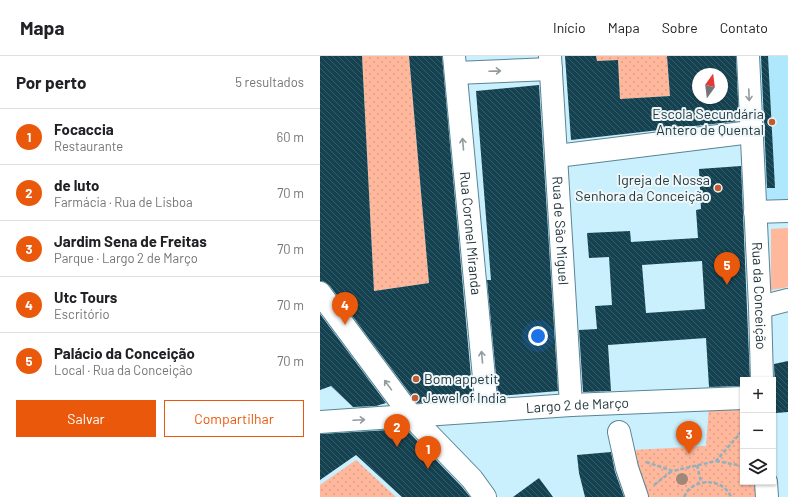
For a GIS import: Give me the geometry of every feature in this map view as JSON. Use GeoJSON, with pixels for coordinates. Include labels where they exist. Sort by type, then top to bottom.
{"type":"FeatureCollection","features":[{"type":"Feature","properties":{"kind":"street","name":"Rua da Conceição"},"geometry":{"type":"LineString","coordinates":[[748,56],[762,377]]}},
{"type":"Feature","properties":{"kind":"street"},"geometry":{"type":"LineString","coordinates":[[455,64],[551,62]]}},
{"type":"Feature","properties":{"kind":"street","name":"Rua de São Miguel"},"geometry":{"type":"LineString","coordinates":[[551,62],[571,405]]}},
{"type":"Feature","properties":{"kind":"street","name":"Rua Coronel Miranda"},"geometry":{"type":"LineString","coordinates":[[455,64],[487,410]]}},
{"type":"Feature","properties":{"kind":"street"},"geometry":{"type":"LineString","coordinates":[[557,156],[751,132]]}},
{"type":"Feature","properties":{"kind":"street"},"geometry":{"type":"LineString","coordinates":[[755,212],[788,211]]}},
{"type":"Feature","properties":{"kind":"street"},"geometry":{"type":"LineString","coordinates":[[320,293],[412,416],[472,479],[485,497]]}},
{"type":"Feature","properties":{"kind":"street"},"geometry":{"type":"LineString","coordinates":[[760,307],[788,300]]}},
{"type":"Feature","properties":{"kind":"street","name":"Largo 2 de Março"},"geometry":{"type":"LineString","coordinates":[[320,422],[571,405],[740,398]]}},
{"type":"Feature","properties":{"kind":"street"},"geometry":{"type":"LineString","coordinates":[[619,432],[627,468],[644,492]]}},
{"type":"Feature","properties":{"kind":"street"},"geometry":{"type":"LineString","coordinates":[[766,485],[767,497]]}},
{"type":"Feature","properties":{"kind":"path"},"geometry":{"type":"LineString","coordinates":[[716,461],[740,433]]}},
{"type":"Feature","properties":{"kind":"path"},"geometry":{"type":"LineString","coordinates":[[644,461],[673,471]]}},
{"type":"Feature","properties":{"kind":"path"},"geometry":{"type":"LineString","coordinates":[[644,492],[673,471],[716,461],[740,465]]}},
{"type":"Feature","properties":{"kind":"path"},"geometry":{"type":"LineString","coordinates":[[697,465],[701,482]]}},
{"type":"Feature","properties":{"kind":"path"},"geometry":{"type":"LineString","coordinates":[[684,497],[692,486],[701,482],[713,482],[721,486],[730,494],[731,497]]}},
{"type":"Feature","properties":{"kind":"shaded area"},"geometry":{"type":"Polygon","coordinates":[[[362,56],[409,56],[429,283],[374,291],[362,56]]]}},
{"type":"Feature","properties":{"kind":"shaded area"},"geometry":{"type":"Polygon","coordinates":[[[596,56],[667,56],[670,96],[620,99],[618,60],[597,61],[596,56]]]}},
{"type":"Feature","properties":{"kind":"shaded area","name":"Escola Secundária Antero de Quental"},"geometry":{"type":"Polygon","coordinates":[[[752,56],[788,56],[788,204],[760,205],[752,56]]]}},
{"type":"Feature","properties":{"kind":"shaded area"},"geometry":{"type":"Polygon","coordinates":[[[788,228],[788,287],[771,290],[771,229],[788,228]]]}},
{"type":"Feature","properties":{"kind":"shaded area"},"geometry":{"type":"Polygon","coordinates":[[[740,404],[740,485],[759,485],[760,497],[647,497],[634,450],[706,446],[709,405],[740,404]]]}},
{"type":"Feature","properties":{"kind":"shaded area"},"geometry":{"type":"Polygon","coordinates":[[[356,460],[396,497],[320,497],[320,485],[356,460]]]}},
{"type":"Feature","properties":{"kind":"building"},"geometry":{"type":"Polygon","coordinates":[[[320,56],[362,56],[374,291],[429,283],[409,56],[442,56],[473,399],[417,403],[330,286],[325,282],[320,281],[320,56]]]}},
{"type":"Feature","properties":{"kind":"building"},"geometry":{"type":"Polygon","coordinates":[[[565,56],[596,56],[597,61],[618,60],[620,99],[670,96],[667,56],[736,56],[739,121],[571,140],[565,56]]]}},
{"type":"Feature","properties":{"kind":"building"},"geometry":{"type":"Polygon","coordinates":[[[761,56],[768,56],[775,188],[767,188],[761,56]]]}},
{"type":"Feature","properties":{"kind":"building"},"geometry":{"type":"Polygon","coordinates":[[[539,85],[558,391],[498,396],[487,280],[491,280],[476,91],[539,85]]]}},
{"type":"Feature","properties":{"kind":"building"},"geometry":{"type":"Polygon","coordinates":[[[741,166],[750,377],[740,377],[740,386],[709,387],[706,338],[608,345],[611,391],[583,392],[579,330],[597,329],[595,306],[612,305],[609,257],[589,258],[587,233],[630,231],[631,242],[698,238],[696,210],[701,209],[699,169],[741,166]],[[702,261],[642,265],[646,313],[705,309],[702,261]]]}},
{"type":"Feature","properties":{"kind":"building"},"geometry":{"type":"Polygon","coordinates":[[[320,314],[386,403],[376,406],[353,407],[331,386],[320,390],[320,314]]]}},
{"type":"Feature","properties":{"kind":"building"},"geometry":{"type":"Polygon","coordinates":[[[788,361],[788,412],[776,413],[776,377],[775,377],[774,364],[788,361]]]}},
{"type":"Feature","properties":{"kind":"building"},"geometry":{"type":"Polygon","coordinates":[[[406,429],[470,497],[402,497],[356,455],[320,480],[320,434],[406,429]]]}},
{"type":"Feature","properties":{"kind":"building"},"geometry":{"type":"Polygon","coordinates":[[[611,452],[615,472],[624,497],[585,497],[579,473],[577,455],[611,452]]]}},
{"type":"Feature","properties":{"kind":"building"},"geometry":{"type":"Polygon","coordinates":[[[539,478],[553,497],[513,497],[539,478]]]}},
{"type":"Feature","properties":{"kind":"place","name":"Escola Secundária Antero de Quental"},"geometry":{"type":"Point","coordinates":[772,122]}},
{"type":"Feature","properties":{"kind":"place","name":"Igreja de Nossa Senhora da Conceição"},"geometry":{"type":"Point","coordinates":[718,188]}},
{"type":"Feature","properties":{"kind":"place","name":"Palácio da Conceição"},"geometry":{"type":"Point","coordinates":[727,285]}},
{"type":"Feature","properties":{"kind":"place","name":"Utc Tours"},"geometry":{"type":"Point","coordinates":[345,325]}},
{"type":"Feature","properties":{"kind":"place","name":"Bom appetit"},"geometry":{"type":"Point","coordinates":[416,379]}},
{"type":"Feature","properties":{"kind":"place","name":"Jewel of India"},"geometry":{"type":"Point","coordinates":[415,398]}},
{"type":"Feature","properties":{"kind":"place","name":"de luto"},"geometry":{"type":"Point","coordinates":[397,447]}},
{"type":"Feature","properties":{"kind":"place","name":"Jardim Sena de Freitas"},"geometry":{"type":"Point","coordinates":[689,454]}},
{"type":"Feature","properties":{"kind":"place","name":"Focaccia"},"geometry":{"type":"Point","coordinates":[428,469]}}]}
